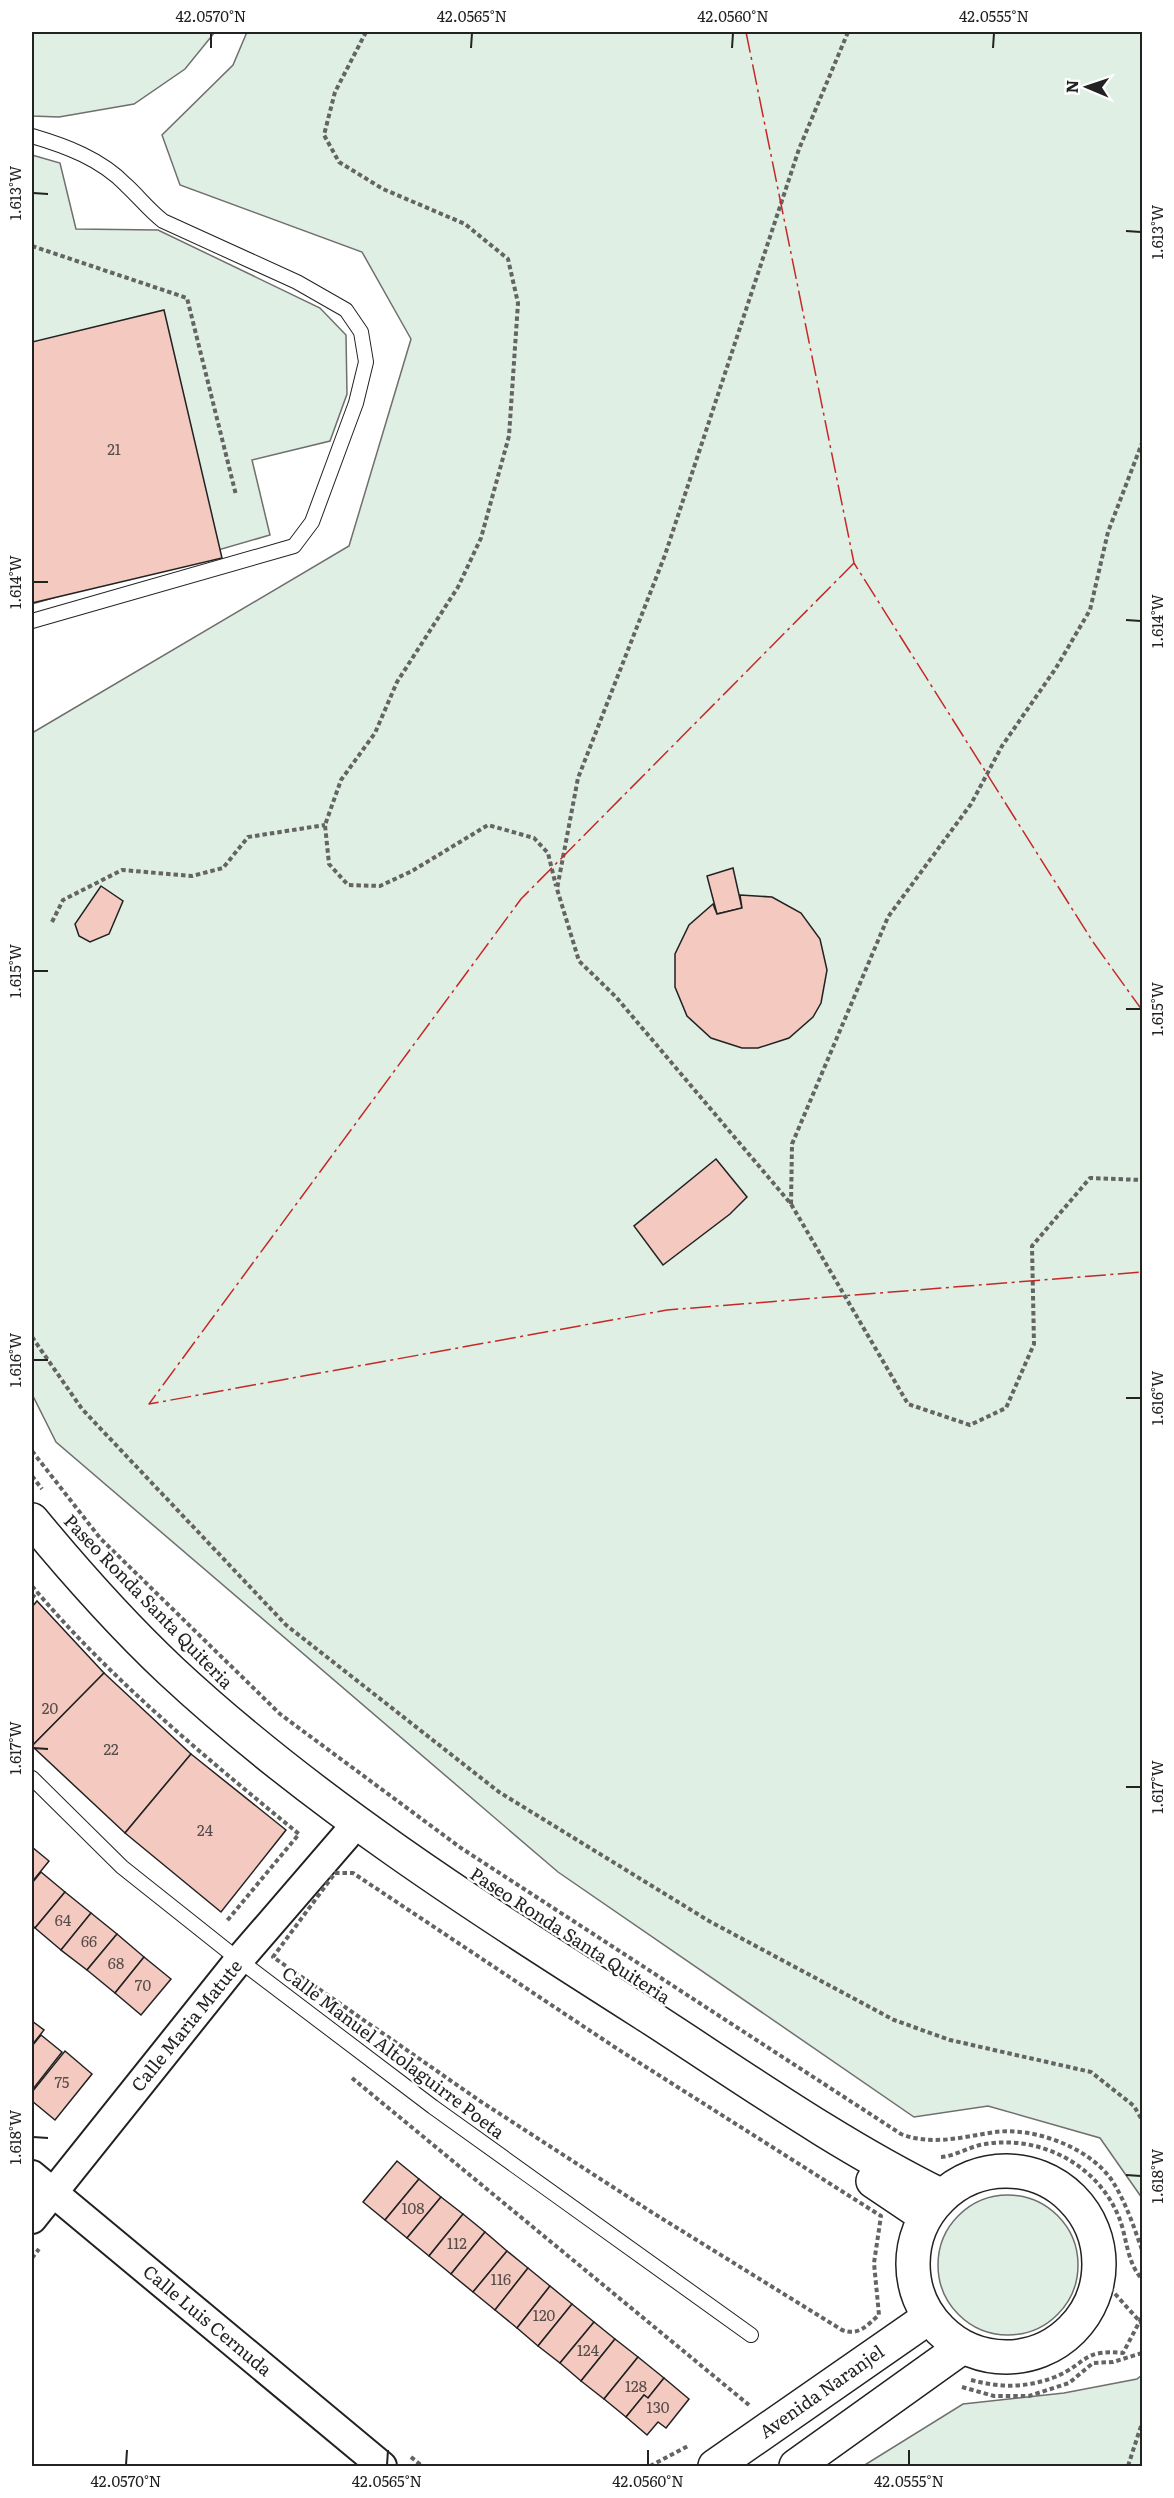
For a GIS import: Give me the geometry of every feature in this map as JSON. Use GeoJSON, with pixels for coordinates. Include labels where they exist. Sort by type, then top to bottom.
{"type":"FeatureCollection","features":[{"type":"Feature","properties":{"kind":"street","name":"Paseo Ronda Santa Quiteria"},"geometry":{"type":"LineString","coordinates":[[39,1506],[76,1574],[170,1670],[261,1748],[372,1834],[543,1950],[763,2093],[881,2166],[932,2206]]}},
{"type":"Feature","properties":{"kind":"street"},"geometry":{"type":"LineString","coordinates":[[32,1543],[115,1634],[225,1739],[346,1836],[626,2023],[932,2206]]}},
{"type":"Feature","properties":{"kind":"street","name":"Calle Maria Matute"},"geometry":{"type":"LineString","coordinates":[[32,2219],[42,2184],[346,1836]]}},
{"type":"Feature","properties":{"kind":"street"},"geometry":{"type":"LineString","coordinates":[[1002,2169],[1042,2176],[1076,2200],[1096,2236],[1100,2277],[1083,2319],[1049,2349],[1005,2359],[961,2348],[928,2318],[914,2285],[913,2250],[932,2206],[969,2176],[1002,2169]]}},
{"type":"Feature","properties":{"kind":"street","name":"Calle Luis Cernuda"},"geometry":{"type":"LineString","coordinates":[[42,2184],[393,2459]]}},
{"type":"Feature","properties":{"kind":"street","name":"Avenida Naranjel"},"geometry":{"type":"LineString","coordinates":[[707,2453],[928,2318]]}},
{"type":"Feature","properties":{"kind":"street"},"geometry":{"type":"LineString","coordinates":[[796,2466],[961,2348]]}},
{"type":"Feature","properties":{"kind":"lane"},"geometry":{"type":"LineString","coordinates":[[32,136],[58,144],[99,163],[126,184],[144,206],[163,221],[297,282],[346,310],[361,332],[366,362],[356,403],[312,522],[294,546],[32,621]]}},
{"type":"Feature","properties":{"kind":"lane","name":"Calle Manuel Altolaguirre Poeta"},"geometry":{"type":"LineString","coordinates":[[32,1778],[122,1867],[239,1960],[434,2107],[751,2335]]}},
{"type":"Feature","properties":{"kind":"path"},"geometry":{"type":"LineString","coordinates":[[366,32],[335,92],[324,135],[339,162],[382,189],[465,224],[508,259],[518,303],[509,436],[481,538],[458,587],[397,682],[375,733],[341,780],[325,825],[329,864],[348,885],[380,886],[412,871],[488,825],[534,838],[548,853],[579,961],[616,997],[790,1204],[908,1404],[970,1425],[1006,1408],[1034,1344],[1032,1246],[1090,1178],[1143,1180]]}},
{"type":"Feature","properties":{"kind":"path"},"geometry":{"type":"LineString","coordinates":[[557,889],[578,778],[665,555],[799,149],[848,32]]}},
{"type":"Feature","properties":{"kind":"path"},"geometry":{"type":"LineString","coordinates":[[32,246],[187,298],[236,495]]}},
{"type":"Feature","properties":{"kind":"path"},"geometry":{"type":"LineString","coordinates":[[790,1204],[792,1144],[888,917],[972,804],[1002,746],[1056,668],[1090,610],[1108,532],[1143,443]]}},
{"type":"Feature","properties":{"kind":"path"},"geometry":{"type":"LineString","coordinates":[[52,922],[63,900],[122,870],[192,876],[223,868],[248,837],[325,825]]}},
{"type":"Feature","properties":{"kind":"path"},"geometry":{"type":"LineString","coordinates":[[32,1337],[82,1410],[286,1625],[499,1792],[709,1921],[894,2020],[950,2040],[1091,2072],[1134,2106],[1143,2120]]}},
{"type":"Feature","properties":{"kind":"path"},"geometry":{"type":"LineString","coordinates":[[32,1451],[100,1538],[280,1714],[461,1848],[900,2134],[918,2141],[999,2132],[1033,2133],[1082,2153],[1112,2180],[1143,2250]]}},
{"type":"Feature","properties":{"kind":"path"},"geometry":{"type":"LineString","coordinates":[[32,1476],[39,1506]]}},
{"type":"Feature","properties":{"kind":"path"},"geometry":{"type":"LineString","coordinates":[[32,1586],[107,1666],[197,1751],[298,1834],[225,1922]]}},
{"type":"Feature","properties":{"kind":"path"},"geometry":{"type":"LineString","coordinates":[[32,1598],[37,1592]]}},
{"type":"Feature","properties":{"kind":"path"},"geometry":{"type":"LineString","coordinates":[[335,1873],[354,1874],[616,2048],[882,2216],[874,2263],[879,2315],[861,2331],[851,2333],[830,2322],[653,2213],[480,2101],[273,1957],[335,1873]]}},
{"type":"Feature","properties":{"kind":"path"},"geometry":{"type":"LineString","coordinates":[[350,2075],[751,2407],[742,2413]]}},
{"type":"Feature","properties":{"kind":"path"},"geometry":{"type":"LineString","coordinates":[[934,2156],[944,2157],[984,2144],[1008,2142],[1047,2149],[1064,2156],[1082,2167],[1104,2189],[1124,2229],[1134,2269],[1143,2278]]}},
{"type":"Feature","properties":{"kind":"path"},"geometry":{"type":"LineString","coordinates":[[964,2380],[1011,2387],[1031,2385],[1056,2376],[1097,2352],[1124,2353],[1142,2320],[1100,2277]]}},
{"type":"Feature","properties":{"kind":"path"},"geometry":{"type":"LineString","coordinates":[[958,2386],[994,2396],[1029,2396],[1069,2383],[1093,2363],[1113,2361],[1143,2353]]}},
{"type":"Feature","properties":{"kind":"path"},"geometry":{"type":"LineString","coordinates":[[1128,2466],[1143,2422]]}},
{"type":"Feature","properties":{"kind":"path"},"geometry":{"type":"LineString","coordinates":[[650,2466],[707,2453]]}},
{"type":"Feature","properties":{"kind":"path"},"geometry":{"type":"LineString","coordinates":[[393,2459],[422,2466]]}},
{"type":"Feature","properties":{"kind":"green space"},"geometry":{"type":"Polygon","coordinates":[[[32,32],[215,32],[185,69],[134,104],[59,117],[32,116],[32,32]]]}},
{"type":"Feature","properties":{"kind":"green space"},"geometry":{"type":"Polygon","coordinates":[[[247,32],[1142,32],[1142,2198],[1100,2138],[988,2106],[914,2117],[558,1872],[56,1442],[32,1394],[32,733],[349,546],[411,339],[362,252],[180,185],[162,135],[233,65],[247,32]]]}},
{"type":"Feature","properties":{"kind":"green space"},"geometry":{"type":"Polygon","coordinates":[[[32,155],[60,163],[76,229],[158,230],[320,308],[346,335],[347,394],[330,441],[252,460],[270,535],[32,604],[32,155]]]}},
{"type":"Feature","properties":{"kind":"green space"},"geometry":{"type":"Polygon","coordinates":[[[1008,2195],[1035,2200],[1058,2215],[1073,2238],[1078,2265],[1073,2292],[1058,2315],[1035,2330],[1008,2335],[981,2330],[958,2315],[943,2292],[938,2265],[943,2238],[958,2215],[981,2200],[1008,2195]]]}},
{"type":"Feature","properties":{"kind":"green space"},"geometry":{"type":"Polygon","coordinates":[[[1142,2375],[1142,2466],[863,2466],[963,2404],[1064,2393],[1137,2379],[1142,2375]]]}},
{"type":"Feature","properties":{"kind":"building"},"geometry":{"type":"Polygon","coordinates":[[[164,310],[222,558],[32,603],[32,342],[164,310]]]}},
{"type":"Feature","properties":{"kind":"building"},"geometry":{"type":"Polygon","coordinates":[[[733,868],[742,908],[717,914],[707,876],[733,868]]]}},
{"type":"Feature","properties":{"kind":"building"},"geometry":{"type":"Polygon","coordinates":[[[101,886],[123,901],[109,934],[90,942],[79,936],[75,924],[101,886]]]}},
{"type":"Feature","properties":{"kind":"building"},"geometry":{"type":"Polygon","coordinates":[[[740,895],[772,897],[801,913],[820,939],[827,970],[821,1003],[813,1017],[789,1038],[758,1048],[742,1048],[711,1038],[687,1016],[675,987],[675,954],[689,925],[713,904],[717,914],[742,908],[740,895]]]}},
{"type":"Feature","properties":{"kind":"building"},"geometry":{"type":"Polygon","coordinates":[[[716,1159],[747,1197],[730,1214],[663,1265],[634,1226],[716,1159]]]}},
{"type":"Feature","properties":{"kind":"building"},"geometry":{"type":"Polygon","coordinates":[[[37,1601],[104,1673],[32,1746],[32,1607],[37,1601]]]}},
{"type":"Feature","properties":{"kind":"building"},"geometry":{"type":"Polygon","coordinates":[[[104,1673],[191,1754],[125,1833],[32,1746],[104,1673]]]}},
{"type":"Feature","properties":{"kind":"building"},"geometry":{"type":"Polygon","coordinates":[[[191,1754],[286,1830],[221,1912],[125,1833],[191,1754]]]}},
{"type":"Feature","properties":{"kind":"building"},"geometry":{"type":"Polygon","coordinates":[[[32,1847],[49,1861],[32,1882],[32,1847]]]}},
{"type":"Feature","properties":{"kind":"building"},"geometry":{"type":"Polygon","coordinates":[[[41,1872],[65,1892],[35,1928],[32,1925],[32,1883],[41,1872]]]}},
{"type":"Feature","properties":{"kind":"building"},"geometry":{"type":"Polygon","coordinates":[[[65,1892],[91,1913],[61,1950],[35,1928],[65,1892]]]}},
{"type":"Feature","properties":{"kind":"building"},"geometry":{"type":"Polygon","coordinates":[[[91,1913],[117,1934],[87,1970],[61,1950],[91,1913]]]}},
{"type":"Feature","properties":{"kind":"building"},"geometry":{"type":"Polygon","coordinates":[[[117,1934],[144,1957],[115,1993],[87,1970],[117,1934]]]}},
{"type":"Feature","properties":{"kind":"building"},"geometry":{"type":"Polygon","coordinates":[[[144,1957],[171,1979],[141,2015],[115,1993],[144,1957]]]}},
{"type":"Feature","properties":{"kind":"building"},"geometry":{"type":"Polygon","coordinates":[[[32,2021],[44,2030],[32,2045],[32,2021]]]}},
{"type":"Feature","properties":{"kind":"building"},"geometry":{"type":"Polygon","coordinates":[[[41,2035],[62,2052],[33,2089],[32,2046],[41,2035]]]}},
{"type":"Feature","properties":{"kind":"building"},"geometry":{"type":"Polygon","coordinates":[[[65,2051],[92,2074],[55,2120],[32,2101],[32,2092],[65,2051]]]}},
{"type":"Feature","properties":{"kind":"building"},"geometry":{"type":"Polygon","coordinates":[[[397,2161],[419,2179],[385,2220],[363,2202],[397,2161]]]}},
{"type":"Feature","properties":{"kind":"building"},"geometry":{"type":"Polygon","coordinates":[[[419,2179],[441,2197],[407,2238],[385,2220],[419,2179]]]}},
{"type":"Feature","properties":{"kind":"building"},"geometry":{"type":"Polygon","coordinates":[[[441,2197],[463,2214],[429,2256],[407,2238],[441,2197]]]}},
{"type":"Feature","properties":{"kind":"building"},"geometry":{"type":"Polygon","coordinates":[[[463,2214],[485,2232],[451,2274],[429,2256],[463,2214]]]}},
{"type":"Feature","properties":{"kind":"building"},"geometry":{"type":"Polygon","coordinates":[[[485,2232],[507,2251],[473,2292],[451,2274],[485,2232]]]}},
{"type":"Feature","properties":{"kind":"building"},"geometry":{"type":"Polygon","coordinates":[[[507,2251],[528,2268],[495,2310],[473,2292],[507,2251]]]}},
{"type":"Feature","properties":{"kind":"building"},"geometry":{"type":"Polygon","coordinates":[[[528,2268],[550,2286],[517,2328],[495,2310],[528,2268]]]}},
{"type":"Feature","properties":{"kind":"building"},"geometry":{"type":"Polygon","coordinates":[[[550,2286],[572,2304],[538,2346],[517,2328],[550,2286]]]}},
{"type":"Feature","properties":{"kind":"building"},"geometry":{"type":"Polygon","coordinates":[[[572,2304],[594,2322],[560,2363],[538,2346],[572,2304]]]}},
{"type":"Feature","properties":{"kind":"building"},"geometry":{"type":"Polygon","coordinates":[[[594,2322],[615,2339],[581,2381],[560,2363],[594,2322]]]}},
{"type":"Feature","properties":{"kind":"building"},"geometry":{"type":"Polygon","coordinates":[[[615,2339],[638,2357],[604,2399],[581,2381],[615,2339]]]}},
{"type":"Feature","properties":{"kind":"building"},"geometry":{"type":"Polygon","coordinates":[[[638,2357],[664,2378],[648,2398],[644,2395],[626,2417],[604,2399],[638,2357]]]}},
{"type":"Feature","properties":{"kind":"building"},"geometry":{"type":"Polygon","coordinates":[[[664,2378],[689,2399],[666,2428],[658,2422],[647,2435],[626,2417],[644,2395],[648,2398],[664,2378]]]}},
{"type":"Feature","properties":{"kind":"power"},"geometry":{"type":"LineString","coordinates":[[746,32],[854,563],[1093,942],[1142,1010]]}},
{"type":"Feature","properties":{"kind":"power"},"geometry":{"type":"LineString","coordinates":[[854,563],[521,899],[149,1404],[667,1310],[1142,1272]]}}]}
